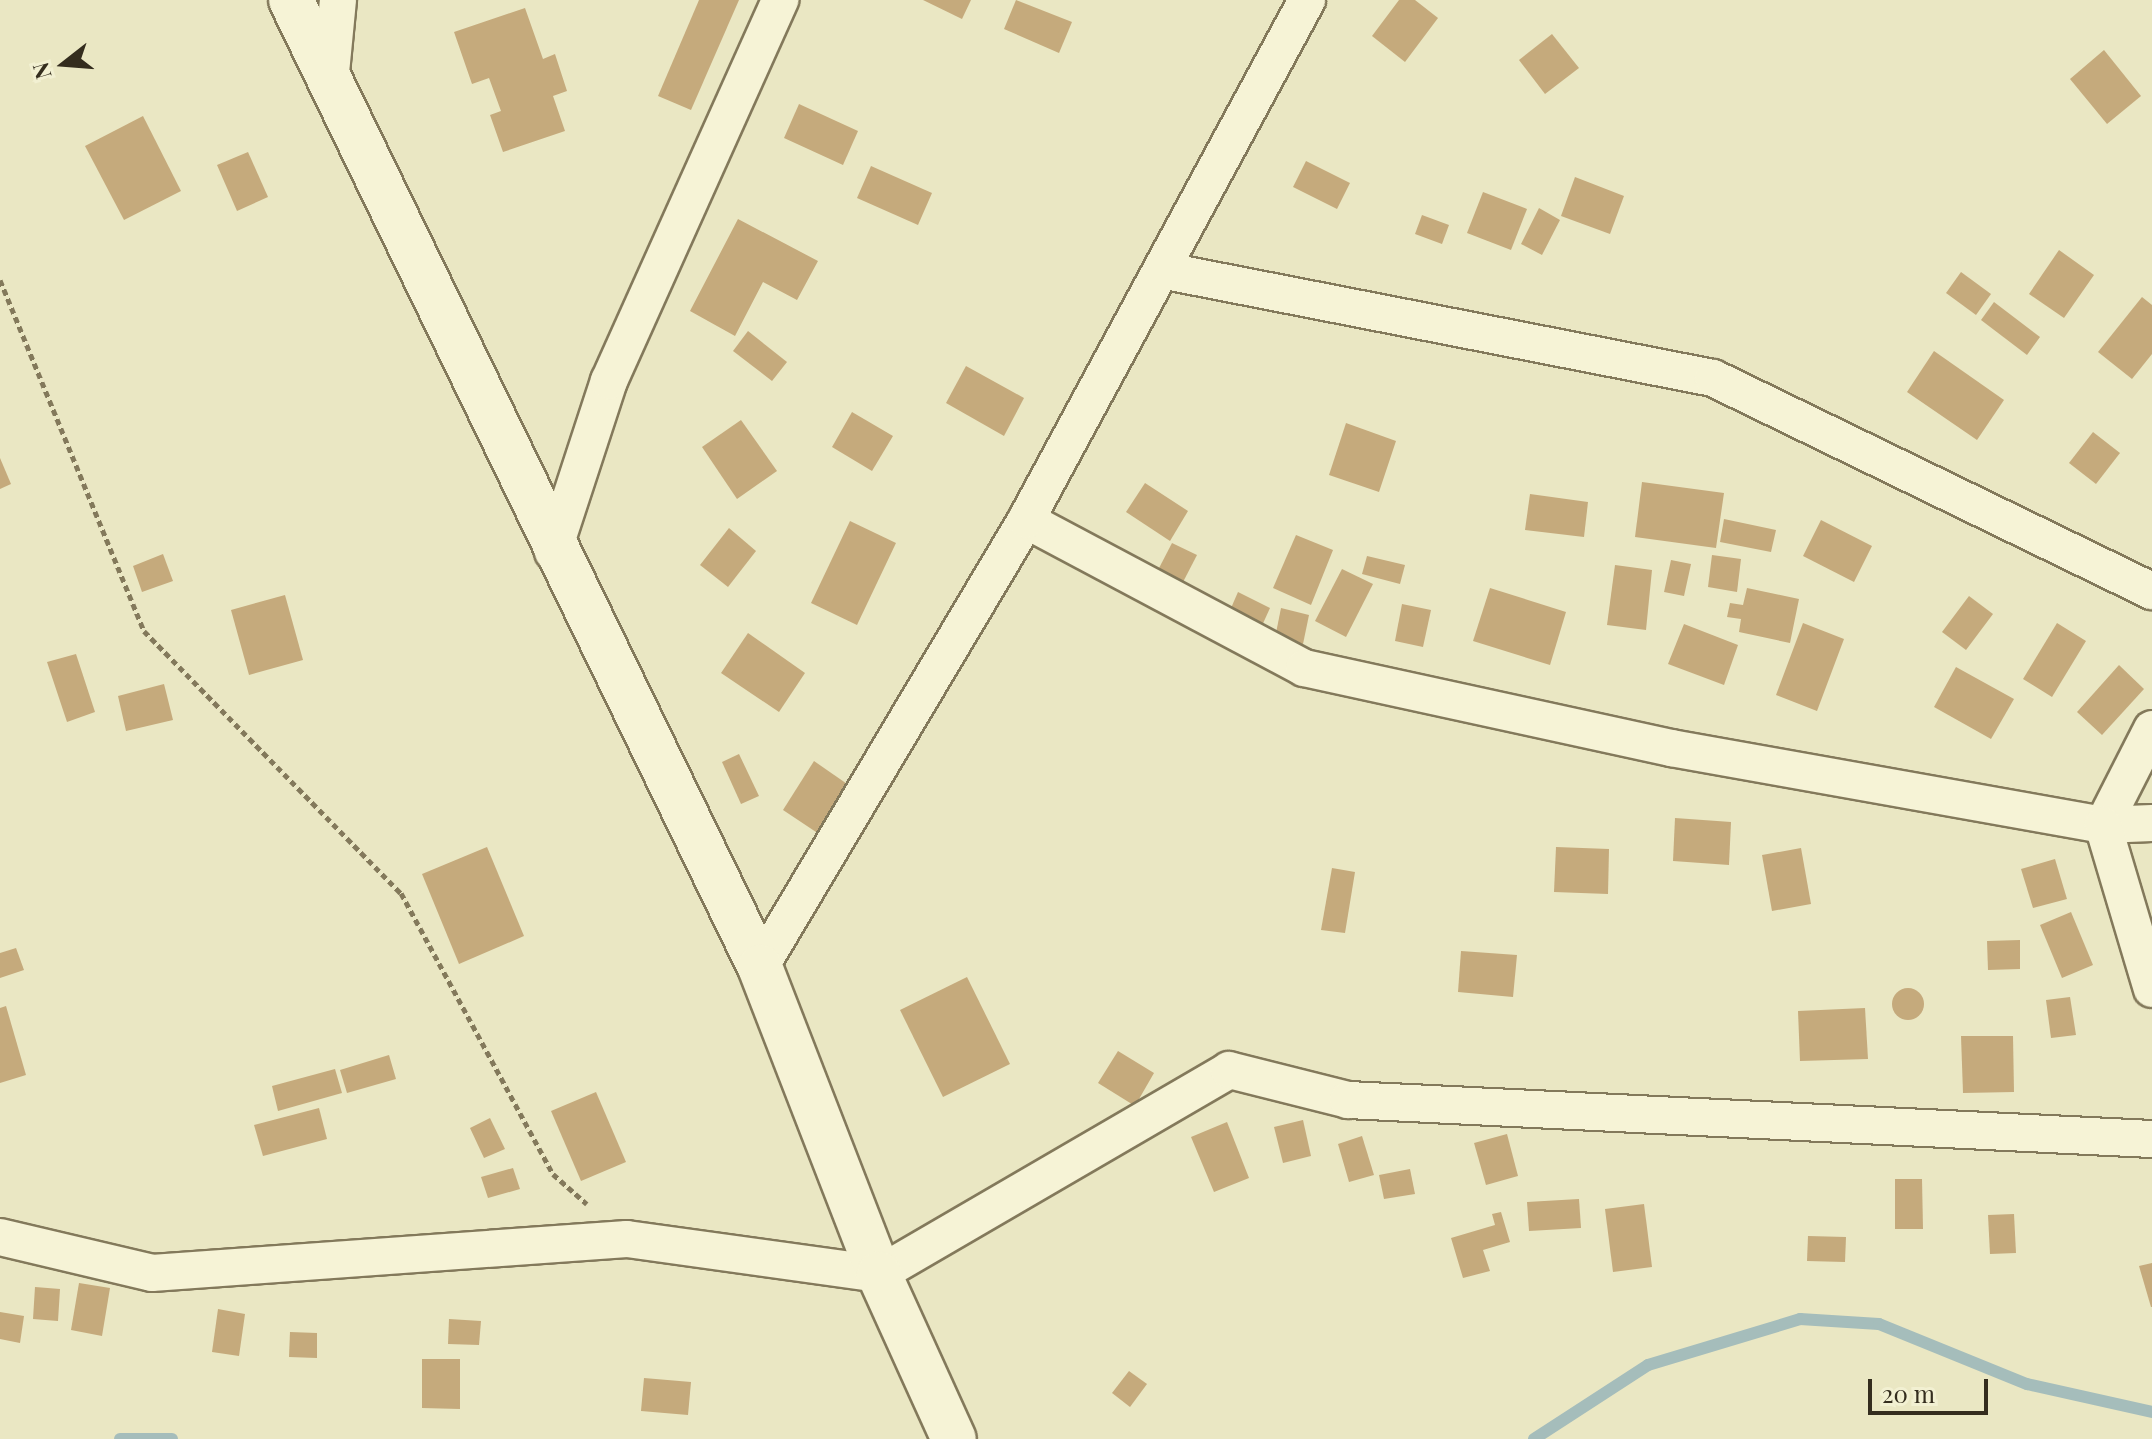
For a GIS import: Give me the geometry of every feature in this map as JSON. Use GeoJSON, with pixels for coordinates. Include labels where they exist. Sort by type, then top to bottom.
{"type":"FeatureCollection","features":[{"type":"Feature","properties":{"kind":"street"},"geometry":{"type":"LineString","coordinates":[[291,0],[553,552],[760,967],[879,1274],[954,1439]]}},
{"type":"Feature","properties":{"kind":"street"},"geometry":{"type":"LineString","coordinates":[[330,83],[338,0]]}},
{"type":"Feature","properties":{"kind":"street"},"geometry":{"type":"LineString","coordinates":[[553,552],[609,381],[780,0]]}},
{"type":"Feature","properties":{"kind":"street"},"geometry":{"type":"LineString","coordinates":[[760,967],[1026,520],[1166,271],[1307,0]]}},
{"type":"Feature","properties":{"kind":"street"},"geometry":{"type":"LineString","coordinates":[[1166,271],[1713,378],[2152,591]]}},
{"type":"Feature","properties":{"kind":"street"},"geometry":{"type":"LineString","coordinates":[[1026,520],[1304,668],[1671,748],[2103,825],[2152,823]]}},
{"type":"Feature","properties":{"kind":"street"},"geometry":{"type":"LineString","coordinates":[[2152,729],[2103,825],[2152,989]]}},
{"type":"Feature","properties":{"kind":"street"},"geometry":{"type":"LineString","coordinates":[[0,1237],[152,1273],[627,1239],[879,1274],[1229,1070],[1348,1100],[2152,1139]]}},
{"type":"Feature","properties":{"kind":"path"},"geometry":{"type":"LineString","coordinates":[[0,280],[144,631],[401,893],[553,1174],[627,1239]]}},
{"type":"Feature","properties":{"kind":"building"},"geometry":{"type":"Polygon","coordinates":[[[699,0],[739,0],[691,110],[658,96],[699,0]]]}},
{"type":"Feature","properties":{"kind":"building"},"geometry":{"type":"Polygon","coordinates":[[[923,0],[971,0],[962,19],[923,0]]]}},
{"type":"Feature","properties":{"kind":"building"},"geometry":{"type":"Polygon","coordinates":[[[1016,0],[1072,22],[1059,53],[1004,29],[1016,0]]]}},
{"type":"Feature","properties":{"kind":"building"},"geometry":{"type":"Polygon","coordinates":[[[1399,0],[1415,0],[1438,18],[1405,62],[1372,36],[1399,0]]]}},
{"type":"Feature","properties":{"kind":"building"},"geometry":{"type":"Polygon","coordinates":[[[525,8],[543,59],[555,54],[567,91],[553,96],[565,131],[503,152],[490,115],[501,111],[489,78],[472,84],[454,32],[525,8]]]}},
{"type":"Feature","properties":{"kind":"building"},"geometry":{"type":"Polygon","coordinates":[[[1552,34],[1579,68],[1545,94],[1519,60],[1552,34]]]}},
{"type":"Feature","properties":{"kind":"building"},"geometry":{"type":"Polygon","coordinates":[[[2104,50],[2141,96],[2107,124],[2070,79],[2104,50]]]}},
{"type":"Feature","properties":{"kind":"building"},"geometry":{"type":"Polygon","coordinates":[[[799,104],[858,131],[843,165],[784,138],[799,104]]]}},
{"type":"Feature","properties":{"kind":"building"},"geometry":{"type":"Polygon","coordinates":[[[143,116],[181,191],[124,220],[85,146],[143,116]]]}},
{"type":"Feature","properties":{"kind":"building"},"geometry":{"type":"Polygon","coordinates":[[[248,152],[268,197],[237,211],[217,165],[248,152]]]}},
{"type":"Feature","properties":{"kind":"building"},"geometry":{"type":"Polygon","coordinates":[[[1306,161],[1350,183],[1337,209],[1293,187],[1306,161]]]}},
{"type":"Feature","properties":{"kind":"building"},"geometry":{"type":"Polygon","coordinates":[[[871,166],[932,193],[918,225],[857,198],[871,166]]]}},
{"type":"Feature","properties":{"kind":"building"},"geometry":{"type":"Polygon","coordinates":[[[1575,177],[1624,196],[1610,234],[1561,216],[1575,177]]]}},
{"type":"Feature","properties":{"kind":"building"},"geometry":{"type":"Polygon","coordinates":[[[1483,192],[1527,209],[1511,250],[1467,233],[1483,192]]]}},
{"type":"Feature","properties":{"kind":"building"},"geometry":{"type":"Polygon","coordinates":[[[1539,208],[1560,220],[1542,255],[1521,244],[1539,208]]]}},
{"type":"Feature","properties":{"kind":"building"},"geometry":{"type":"Polygon","coordinates":[[[1422,215],[1449,225],[1442,244],[1415,234],[1422,215]]]}},
{"type":"Feature","properties":{"kind":"building"},"geometry":{"type":"Polygon","coordinates":[[[738,219],[818,261],[797,300],[763,282],[735,336],[690,311],[738,219]]]}},
{"type":"Feature","properties":{"kind":"building"},"geometry":{"type":"Polygon","coordinates":[[[2059,250],[2094,275],[2064,318],[2029,294],[2059,250]]]}},
{"type":"Feature","properties":{"kind":"building"},"geometry":{"type":"Polygon","coordinates":[[[1961,272],[1991,294],[1976,315],[1946,293],[1961,272]]]}},
{"type":"Feature","properties":{"kind":"building"},"geometry":{"type":"Polygon","coordinates":[[[2142,297],[2152,305],[2152,354],[2132,379],[2098,352],[2142,297]]]}},
{"type":"Feature","properties":{"kind":"building"},"geometry":{"type":"Polygon","coordinates":[[[1994,302],[2040,337],[2027,355],[1981,320],[1994,302]]]}},
{"type":"Feature","properties":{"kind":"building"},"geometry":{"type":"Polygon","coordinates":[[[748,331],[787,362],[772,381],[733,351],[748,331]]]}},
{"type":"Feature","properties":{"kind":"building"},"geometry":{"type":"Polygon","coordinates":[[[1934,351],[2004,400],[1977,440],[1907,392],[1934,351]]]}},
{"type":"Feature","properties":{"kind":"building"},"geometry":{"type":"Polygon","coordinates":[[[966,366],[1024,398],[1004,436],[946,403],[966,366]]]}},
{"type":"Feature","properties":{"kind":"building"},"geometry":{"type":"Polygon","coordinates":[[[852,412],[893,436],[872,471],[832,447],[852,412]]]}},
{"type":"Feature","properties":{"kind":"building"},"geometry":{"type":"Polygon","coordinates":[[[741,420],[777,471],[737,499],[702,447],[741,420]]]}},
{"type":"Feature","properties":{"kind":"building"},"geometry":{"type":"Polygon","coordinates":[[[1346,423],[1396,441],[1379,492],[1329,475],[1346,423]]]}},
{"type":"Feature","properties":{"kind":"building"},"geometry":{"type":"Polygon","coordinates":[[[2093,432],[2120,453],[2096,484],[2069,463],[2093,432]]]}},
{"type":"Feature","properties":{"kind":"building"},"geometry":{"type":"Polygon","coordinates":[[[0,458],[11,484],[0,489],[0,458]]]}},
{"type":"Feature","properties":{"kind":"building"},"geometry":{"type":"Polygon","coordinates":[[[1642,482],[1724,493],[1716,548],[1635,537],[1642,482]]]}},
{"type":"Feature","properties":{"kind":"building"},"geometry":{"type":"Polygon","coordinates":[[[1145,483],[1188,511],[1170,541],[1126,512],[1145,483]]]}},
{"type":"Feature","properties":{"kind":"building"},"geometry":{"type":"Polygon","coordinates":[[[1530,494],[1588,502],[1584,537],[1525,530],[1530,494]]]}},
{"type":"Feature","properties":{"kind":"building"},"geometry":{"type":"Polygon","coordinates":[[[1724,519],[1776,530],[1771,552],[1720,542],[1724,519]]]}},
{"type":"Feature","properties":{"kind":"building"},"geometry":{"type":"Polygon","coordinates":[[[1821,520],[1872,546],[1854,582],[1803,556],[1821,520]]]}},
{"type":"Feature","properties":{"kind":"building"},"geometry":{"type":"Polygon","coordinates":[[[850,521],[896,543],[857,625],[811,603],[850,521]]]}},
{"type":"Feature","properties":{"kind":"building"},"geometry":{"type":"Polygon","coordinates":[[[729,528],[756,551],[728,587],[700,565],[729,528]]]}},
{"type":"Feature","properties":{"kind":"building"},"geometry":{"type":"Polygon","coordinates":[[[1296,535],[1333,550],[1311,605],[1273,588],[1296,535]]]}},
{"type":"Feature","properties":{"kind":"building"},"geometry":{"type":"Polygon","coordinates":[[[1172,543],[1197,555],[1182,584],[1157,572],[1172,543]]]}},
{"type":"Feature","properties":{"kind":"building"},"geometry":{"type":"Polygon","coordinates":[[[163,554],[173,581],[142,592],[133,566],[163,554]]]}},
{"type":"Feature","properties":{"kind":"building"},"geometry":{"type":"Polygon","coordinates":[[[1712,555],[1741,559],[1737,592],[1708,587],[1712,555]]]}},
{"type":"Feature","properties":{"kind":"building"},"geometry":{"type":"Polygon","coordinates":[[[1367,556],[1405,565],[1400,584],[1362,574],[1367,556]]]}},
{"type":"Feature","properties":{"kind":"building"},"geometry":{"type":"Polygon","coordinates":[[[1671,560],[1691,564],[1684,596],[1664,592],[1671,560]]]}},
{"type":"Feature","properties":{"kind":"building"},"geometry":{"type":"Polygon","coordinates":[[[1615,565],[1652,570],[1646,630],[1607,625],[1615,565]]]}},
{"type":"Feature","properties":{"kind":"building"},"geometry":{"type":"Polygon","coordinates":[[[1342,569],[1373,584],[1346,637],[1315,621],[1342,569]]]}},
{"type":"Feature","properties":{"kind":"building"},"geometry":{"type":"Polygon","coordinates":[[[1490,588],[1566,612],[1550,665],[1473,641],[1490,588]]]}},
{"type":"Feature","properties":{"kind":"building"},"geometry":{"type":"Polygon","coordinates":[[[1747,588],[1799,599],[1790,643],[1739,632],[1741,619],[1727,617],[1730,603],[1743,605],[1747,588]]]}},
{"type":"Feature","properties":{"kind":"building"},"geometry":{"type":"Polygon","coordinates":[[[1238,592],[1270,608],[1260,630],[1228,615],[1238,592]]]}},
{"type":"Feature","properties":{"kind":"building"},"geometry":{"type":"Polygon","coordinates":[[[285,595],[303,660],[249,675],[231,610],[285,595]]]}},
{"type":"Feature","properties":{"kind":"building"},"geometry":{"type":"Polygon","coordinates":[[[1969,596],[1993,614],[1966,650],[1942,632],[1969,596]]]}},
{"type":"Feature","properties":{"kind":"building"},"geometry":{"type":"Polygon","coordinates":[[[1402,604],[1431,610],[1423,647],[1395,641],[1402,604]]]}},
{"type":"Feature","properties":{"kind":"building"},"geometry":{"type":"Polygon","coordinates":[[[1281,608],[1309,615],[1303,644],[1275,638],[1281,608]]]}},
{"type":"Feature","properties":{"kind":"building"},"geometry":{"type":"Polygon","coordinates":[[[1803,623],[1844,639],[1817,711],[1776,695],[1803,623]]]}},
{"type":"Feature","properties":{"kind":"building"},"geometry":{"type":"Polygon","coordinates":[[[2057,623],[2086,641],[2052,697],[2023,679],[2057,623]]]}},
{"type":"Feature","properties":{"kind":"building"},"geometry":{"type":"Polygon","coordinates":[[[1684,624],[1738,645],[1724,685],[1668,664],[1684,624]]]}},
{"type":"Feature","properties":{"kind":"building"},"geometry":{"type":"Polygon","coordinates":[[[748,633],[805,673],[779,712],[721,673],[748,633]]]}},
{"type":"Feature","properties":{"kind":"building"},"geometry":{"type":"Polygon","coordinates":[[[76,654],[95,712],[67,722],[47,662],[76,654]]]}},
{"type":"Feature","properties":{"kind":"building"},"geometry":{"type":"Polygon","coordinates":[[[2119,665],[2144,689],[2102,735],[2077,712],[2119,665]]]}},
{"type":"Feature","properties":{"kind":"building"},"geometry":{"type":"Polygon","coordinates":[[[1956,667],[2014,699],[1991,739],[1934,707],[1956,667]]]}},
{"type":"Feature","properties":{"kind":"building"},"geometry":{"type":"Polygon","coordinates":[[[164,684],[173,720],[126,731],[118,696],[164,684]]]}},
{"type":"Feature","properties":{"kind":"building"},"geometry":{"type":"Polygon","coordinates":[[[739,754],[759,796],[741,804],[722,762],[739,754]]]}},
{"type":"Feature","properties":{"kind":"building"},"geometry":{"type":"Polygon","coordinates":[[[814,761],[850,786],[819,834],[783,810],[814,761]]]}},
{"type":"Feature","properties":{"kind":"building"},"geometry":{"type":"Polygon","coordinates":[[[1675,818],[1731,822],[1729,865],[1673,861],[1675,818]]]}},
{"type":"Feature","properties":{"kind":"building"},"geometry":{"type":"Polygon","coordinates":[[[487,847],[524,936],[459,964],[422,874],[487,847]]]}},
{"type":"Feature","properties":{"kind":"building"},"geometry":{"type":"Polygon","coordinates":[[[1556,847],[1609,849],[1608,894],[1554,892],[1556,847]]]}},
{"type":"Feature","properties":{"kind":"building"},"geometry":{"type":"Polygon","coordinates":[[[1801,848],[1811,904],[1772,911],[1762,855],[1801,848]]]}},
{"type":"Feature","properties":{"kind":"building"},"geometry":{"type":"Polygon","coordinates":[[[2055,859],[2067,899],[2033,908],[2021,869],[2055,859]]]}},
{"type":"Feature","properties":{"kind":"building"},"geometry":{"type":"Polygon","coordinates":[[[1332,868],[1355,872],[1345,933],[1321,930],[1332,868]]]}},
{"type":"Feature","properties":{"kind":"building"},"geometry":{"type":"Polygon","coordinates":[[[2071,912],[2093,965],[2062,978],[2040,925],[2071,912]]]}},
{"type":"Feature","properties":{"kind":"building"},"geometry":{"type":"Polygon","coordinates":[[[2020,940],[2020,969],[1988,970],[1987,941],[2020,940]]]}},
{"type":"Feature","properties":{"kind":"building"},"geometry":{"type":"Polygon","coordinates":[[[16,948],[24,970],[0,978],[0,953],[16,948]]]}},
{"type":"Feature","properties":{"kind":"building"},"geometry":{"type":"Polygon","coordinates":[[[1461,951],[1517,955],[1513,997],[1458,992],[1461,951]]]}},
{"type":"Feature","properties":{"kind":"building"},"geometry":{"type":"Polygon","coordinates":[[[967,977],[1010,1064],[943,1097],[900,1010],[967,977]]]}},
{"type":"Feature","properties":{"kind":"building"},"geometry":{"type":"Polygon","coordinates":[[[1908,988],[1920,992],[1924,1004],[1920,1016],[1908,1020],[1896,1016],[1892,1004],[1896,992],[1908,988]]]}},
{"type":"Feature","properties":{"kind":"building"},"geometry":{"type":"Polygon","coordinates":[[[2070,997],[2076,1035],[2051,1038],[2046,1000],[2070,997]]]}},
{"type":"Feature","properties":{"kind":"building"},"geometry":{"type":"Polygon","coordinates":[[[6,1006],[26,1075],[0,1083],[0,1008],[6,1006]]]}},
{"type":"Feature","properties":{"kind":"building"},"geometry":{"type":"Polygon","coordinates":[[[1865,1008],[1868,1059],[1800,1061],[1798,1011],[1865,1008]]]}},
{"type":"Feature","properties":{"kind":"building"},"geometry":{"type":"Polygon","coordinates":[[[1961,1036],[2013,1036],[2014,1092],[1963,1093],[1961,1036]]]}},
{"type":"Feature","properties":{"kind":"building"},"geometry":{"type":"Polygon","coordinates":[[[1118,1051],[1154,1073],[1135,1106],[1098,1083],[1118,1051]]]}},
{"type":"Feature","properties":{"kind":"building"},"geometry":{"type":"Polygon","coordinates":[[[389,1055],[396,1079],[347,1093],[340,1070],[389,1055]]]}},
{"type":"Feature","properties":{"kind":"building"},"geometry":{"type":"Polygon","coordinates":[[[335,1069],[342,1093],[278,1111],[272,1086],[335,1069]]]}},
{"type":"Feature","properties":{"kind":"building"},"geometry":{"type":"Polygon","coordinates":[[[596,1092],[626,1162],[581,1181],[551,1111],[596,1092]]]}},
{"type":"Feature","properties":{"kind":"building"},"geometry":{"type":"Polygon","coordinates":[[[319,1108],[327,1139],[263,1156],[254,1125],[319,1108]]]}},
{"type":"Feature","properties":{"kind":"building"},"geometry":{"type":"Polygon","coordinates":[[[490,1118],[505,1149],[484,1158],[470,1128],[490,1118]]]}},
{"type":"Feature","properties":{"kind":"building"},"geometry":{"type":"Polygon","coordinates":[[[1303,1120],[1311,1156],[1283,1163],[1274,1127],[1303,1120]]]}},
{"type":"Feature","properties":{"kind":"building"},"geometry":{"type":"Polygon","coordinates":[[[1227,1122],[1249,1178],[1214,1192],[1191,1137],[1227,1122]]]}},
{"type":"Feature","properties":{"kind":"building"},"geometry":{"type":"Polygon","coordinates":[[[1507,1134],[1518,1176],[1486,1185],[1474,1143],[1507,1134]]]}},
{"type":"Feature","properties":{"kind":"building"},"geometry":{"type":"Polygon","coordinates":[[[1362,1136],[1374,1175],[1349,1182],[1338,1144],[1362,1136]]]}},
{"type":"Feature","properties":{"kind":"building"},"geometry":{"type":"Polygon","coordinates":[[[513,1168],[520,1189],[488,1198],[481,1177],[513,1168]]]}},
{"type":"Feature","properties":{"kind":"building"},"geometry":{"type":"Polygon","coordinates":[[[1410,1169],[1415,1194],[1384,1199],[1379,1175],[1410,1169]]]}},
{"type":"Feature","properties":{"kind":"building"},"geometry":{"type":"Polygon","coordinates":[[[1895,1179],[1922,1179],[1923,1229],[1895,1229],[1895,1179]]]}},
{"type":"Feature","properties":{"kind":"building"},"geometry":{"type":"Polygon","coordinates":[[[1579,1199],[1581,1228],[1529,1231],[1527,1202],[1579,1199]]]}},
{"type":"Feature","properties":{"kind":"building"},"geometry":{"type":"Polygon","coordinates":[[[1644,1204],[1652,1267],[1613,1272],[1605,1209],[1644,1204]]]}},
{"type":"Feature","properties":{"kind":"building"},"geometry":{"type":"Polygon","coordinates":[[[1501,1212],[1510,1242],[1483,1250],[1490,1271],[1463,1278],[1451,1238],[1495,1225],[1492,1214],[1501,1212]]]}},
{"type":"Feature","properties":{"kind":"building"},"geometry":{"type":"Polygon","coordinates":[[[2014,1214],[2016,1253],[1990,1254],[1988,1215],[2014,1214]]]}},
{"type":"Feature","properties":{"kind":"building"},"geometry":{"type":"Polygon","coordinates":[[[1808,1236],[1846,1237],[1845,1262],[1807,1261],[1808,1236]]]}},
{"type":"Feature","properties":{"kind":"building"},"geometry":{"type":"Polygon","coordinates":[[[2152,1263],[2152,1307],[2151,1307],[2139,1266],[2152,1263]]]}},
{"type":"Feature","properties":{"kind":"building"},"geometry":{"type":"Polygon","coordinates":[[[79,1283],[110,1288],[102,1336],[71,1330],[79,1283]]]}},
{"type":"Feature","properties":{"kind":"building"},"geometry":{"type":"Polygon","coordinates":[[[35,1287],[60,1289],[58,1321],[33,1319],[35,1287]]]}},
{"type":"Feature","properties":{"kind":"building"},"geometry":{"type":"Polygon","coordinates":[[[218,1309],[245,1314],[239,1356],[212,1352],[218,1309]]]}},
{"type":"Feature","properties":{"kind":"building"},"geometry":{"type":"Polygon","coordinates":[[[0,1312],[24,1316],[20,1343],[0,1339],[0,1312]]]}},
{"type":"Feature","properties":{"kind":"building"},"geometry":{"type":"Polygon","coordinates":[[[449,1319],[481,1321],[479,1345],[448,1344],[449,1319]]]}},
{"type":"Feature","properties":{"kind":"building"},"geometry":{"type":"Polygon","coordinates":[[[290,1332],[317,1333],[317,1358],[289,1357],[290,1332]]]}},
{"type":"Feature","properties":{"kind":"building"},"geometry":{"type":"Polygon","coordinates":[[[422,1359],[460,1359],[460,1409],[422,1408],[422,1359]]]}},
{"type":"Feature","properties":{"kind":"building"},"geometry":{"type":"Polygon","coordinates":[[[1129,1371],[1147,1384],[1130,1407],[1112,1393],[1129,1371]]]}},
{"type":"Feature","properties":{"kind":"building"},"geometry":{"type":"Polygon","coordinates":[[[644,1378],[691,1382],[688,1415],[641,1411],[644,1378]]]}},
{"type":"Feature","properties":{"kind":"waterway"},"geometry":{"type":"LineString","coordinates":[[1534,1439],[1648,1365],[1800,1319],[1879,1324],[2027,1384],[2152,1412]]}},
{"type":"Feature","properties":{"kind":"waterway"},"geometry":{"type":"LineString","coordinates":[[120,1439],[172,1439]]}}]}
